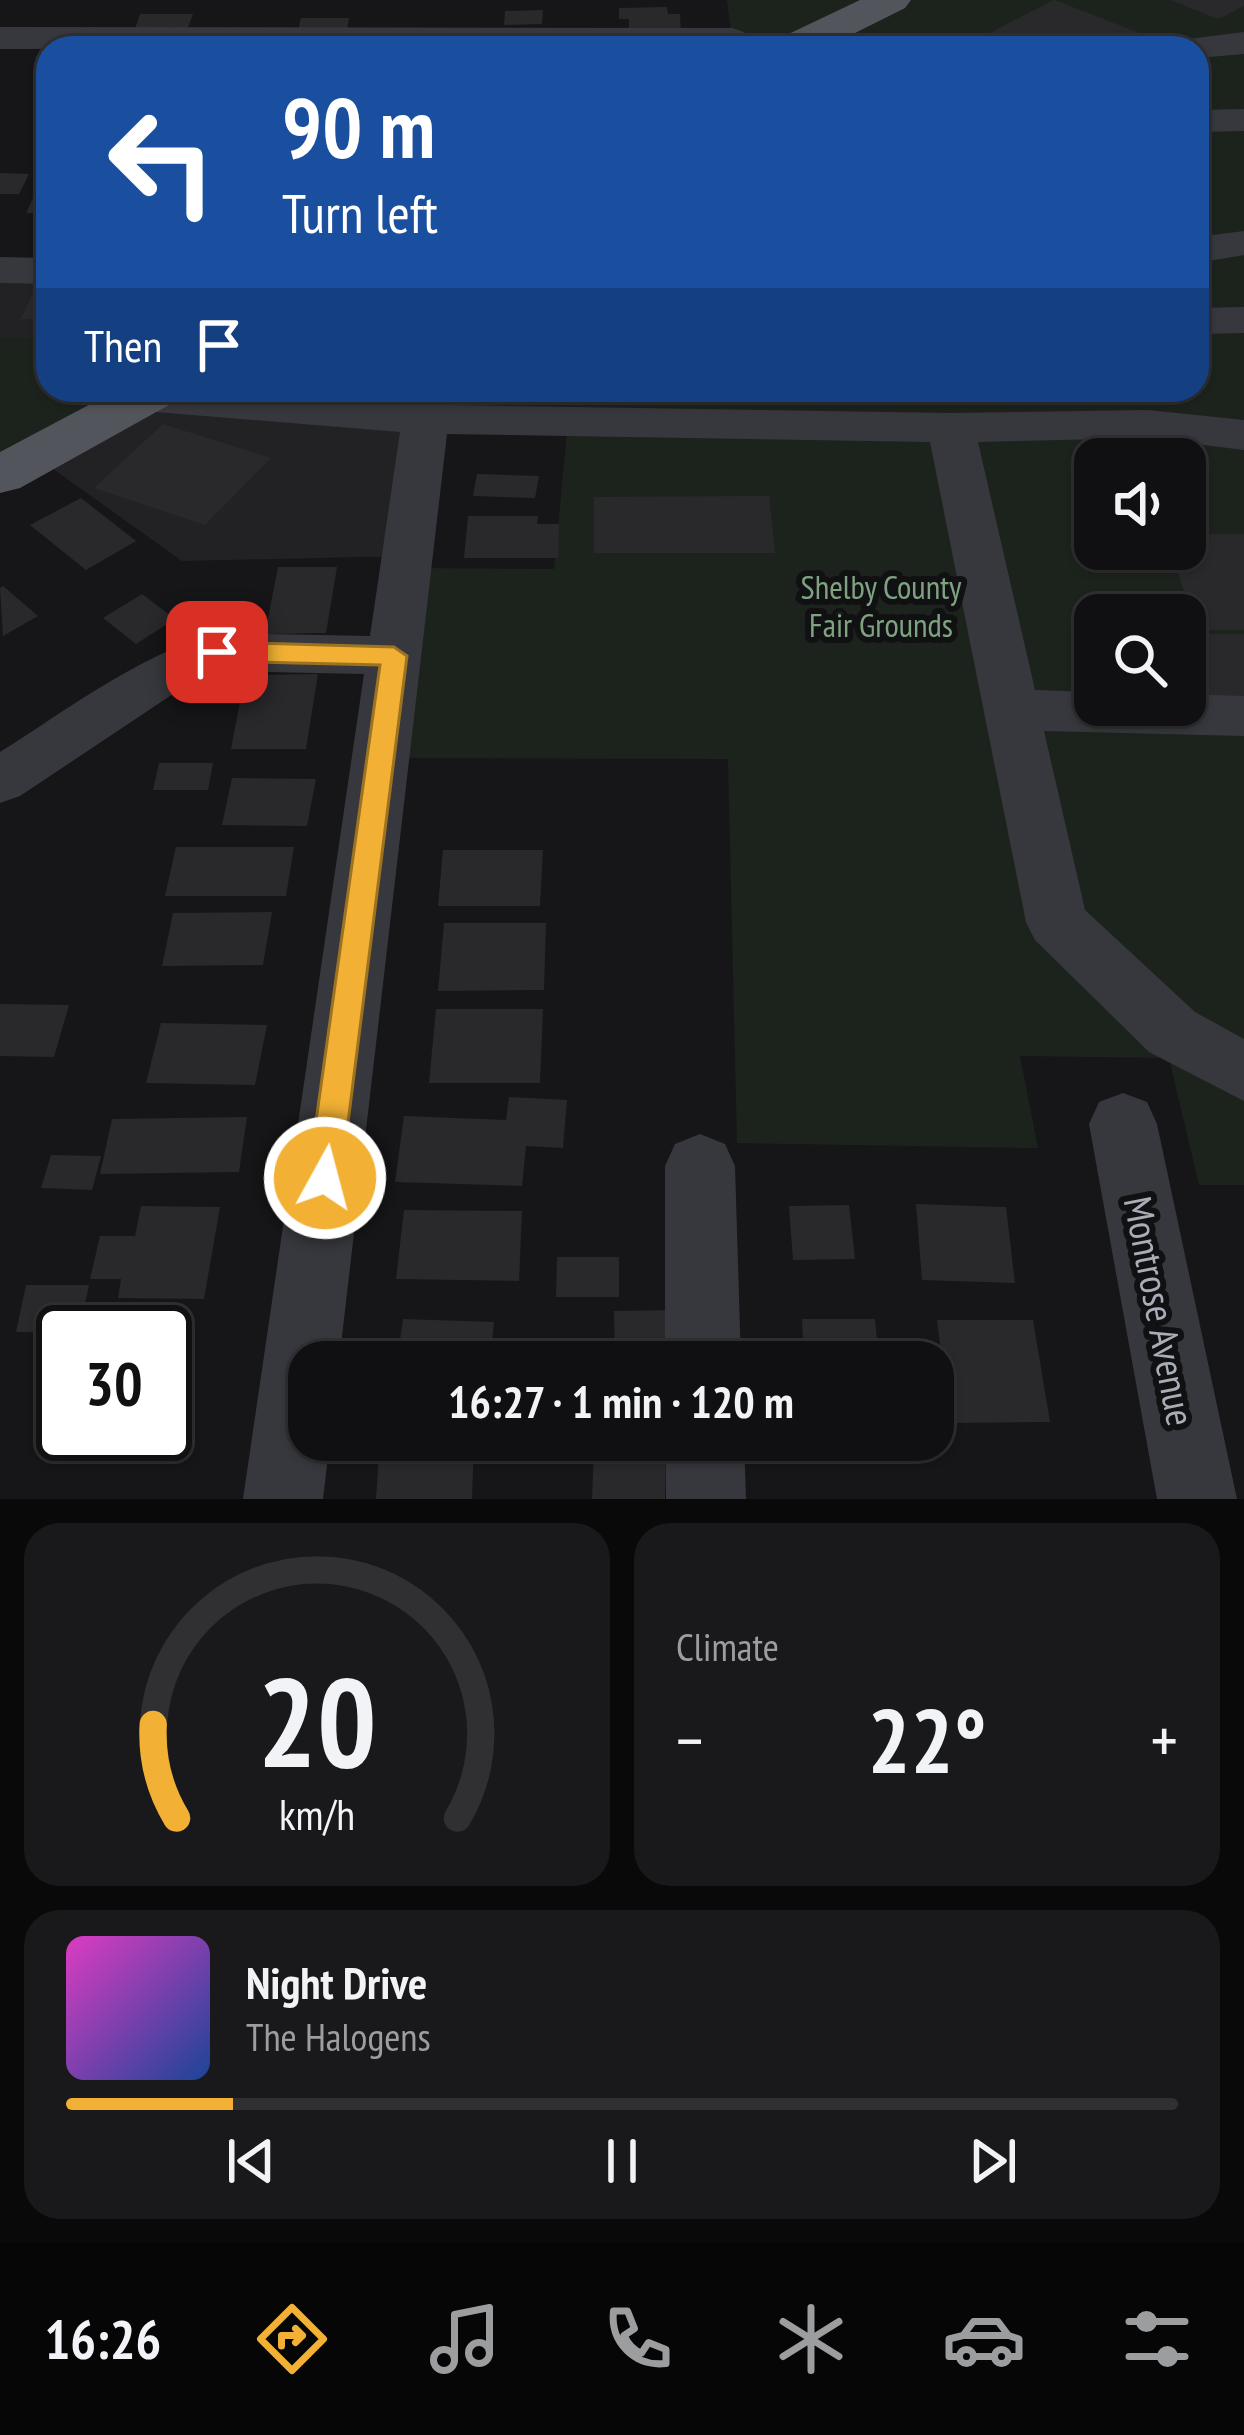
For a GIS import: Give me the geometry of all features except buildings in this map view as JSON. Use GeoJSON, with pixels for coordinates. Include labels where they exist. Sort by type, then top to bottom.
{"type":"FeatureCollection","features":[{"type":"Feature","properties":{"kind":"main road"},"geometry":{"type":"LineString","coordinates":[[818,36],[891,0]]}},
{"type":"Feature","properties":{"kind":"main road"},"geometry":{"type":"LineString","coordinates":[[0,475],[131,402]]}},
{"type":"Feature","properties":{"kind":"street"},"geometry":{"type":"LineString","coordinates":[[254,36],[266,0]]}},
{"type":"Feature","properties":{"kind":"street"},"geometry":{"type":"LineString","coordinates":[[486,36],[489,0]]}},
{"type":"Feature","properties":{"kind":"street"},"geometry":{"type":"LineString","coordinates":[[728,0],[732,36]]}},
{"type":"Feature","properties":{"kind":"street"},"geometry":{"type":"LineString","coordinates":[[2,41],[36,41]]}},
{"type":"Feature","properties":{"kind":"street"},"geometry":{"type":"LineString","coordinates":[[1209,47],[1244,44]]}},
{"type":"Feature","properties":{"kind":"street"},"geometry":{"type":"LineString","coordinates":[[1209,118],[1244,120]]}},
{"type":"Feature","properties":{"kind":"street"},"geometry":{"type":"LineString","coordinates":[[1209,248],[1244,243]]}},
{"type":"Feature","properties":{"kind":"street"},"geometry":{"type":"LineString","coordinates":[[0,270],[36,271]]}},
{"type":"Feature","properties":{"kind":"street"},"geometry":{"type":"LineString","coordinates":[[1209,321],[1244,320]]}},
{"type":"Feature","properties":{"kind":"street"},"geometry":{"type":"LineString","coordinates":[[380,402],[777,408],[951,428],[1148,424],[1230,431]]}},
{"type":"Feature","properties":{"kind":"street"},"geometry":{"type":"LineString","coordinates":[[283,1499],[426,404]]}},
{"type":"Feature","properties":{"kind":"street"},"geometry":{"type":"LineString","coordinates":[[951,428],[1058,922],[1172,1032],[1244,1072]]}},
{"type":"Feature","properties":{"kind":"street"},"geometry":{"type":"LineString","coordinates":[[0,781],[160,676],[217,652],[394,656]]}},
{"type":"Feature","properties":{"kind":"street"},"geometry":{"type":"LineString","coordinates":[[1015,710],[1244,716]]}},
{"type":"Feature","properties":{"kind":"street","name":"Montrose Avenue"},"geometry":{"type":"LineString","coordinates":[[1123,1124],[1197,1499]]}},
{"type":"Feature","properties":{"kind":"street"},"geometry":{"type":"LineString","coordinates":[[700,1166],[703,1341]]}},
{"type":"Feature","properties":{"kind":"street"},"geometry":{"type":"LineString","coordinates":[[705,1461],[706,1499]]}},
{"type":"Feature","properties":{"kind":"shaded area"},"geometry":{"type":"Polygon","coordinates":[[[0,270],[36,271],[36,338],[0,338],[0,270]]]}},
{"type":"Feature","properties":{"kind":"shaded area"},"geometry":{"type":"Polygon","coordinates":[[[135,402],[207,402],[423,419],[406,556],[182,561],[35,456],[135,402]]]}},
{"type":"Feature","properties":{"kind":"green space","name":"Shelby County Fair Grounds"},"geometry":{"type":"Polygon","coordinates":[[[727,0],[1244,0],[1244,1185],[1199,1185],[1169,1058],[1020,1056],[1038,1148],[737,1143],[728,759],[380,758],[405,568],[554,569],[568,422],[229,402],[1209,402],[1209,36],[732,36],[727,0]]]}},
{"type":"Feature","properties":{"kind":"green space","name":"Shelby County Fair Grounds"},"geometry":{"type":"Polygon","coordinates":[[[0,338],[36,338],[36,402],[135,402],[0,475],[0,338]]]}},
{"type":"Feature","properties":{"kind":"route"},"geometry":{"type":"LineString","coordinates":[[217,652],[394,656],[325,1178]]}}]}
